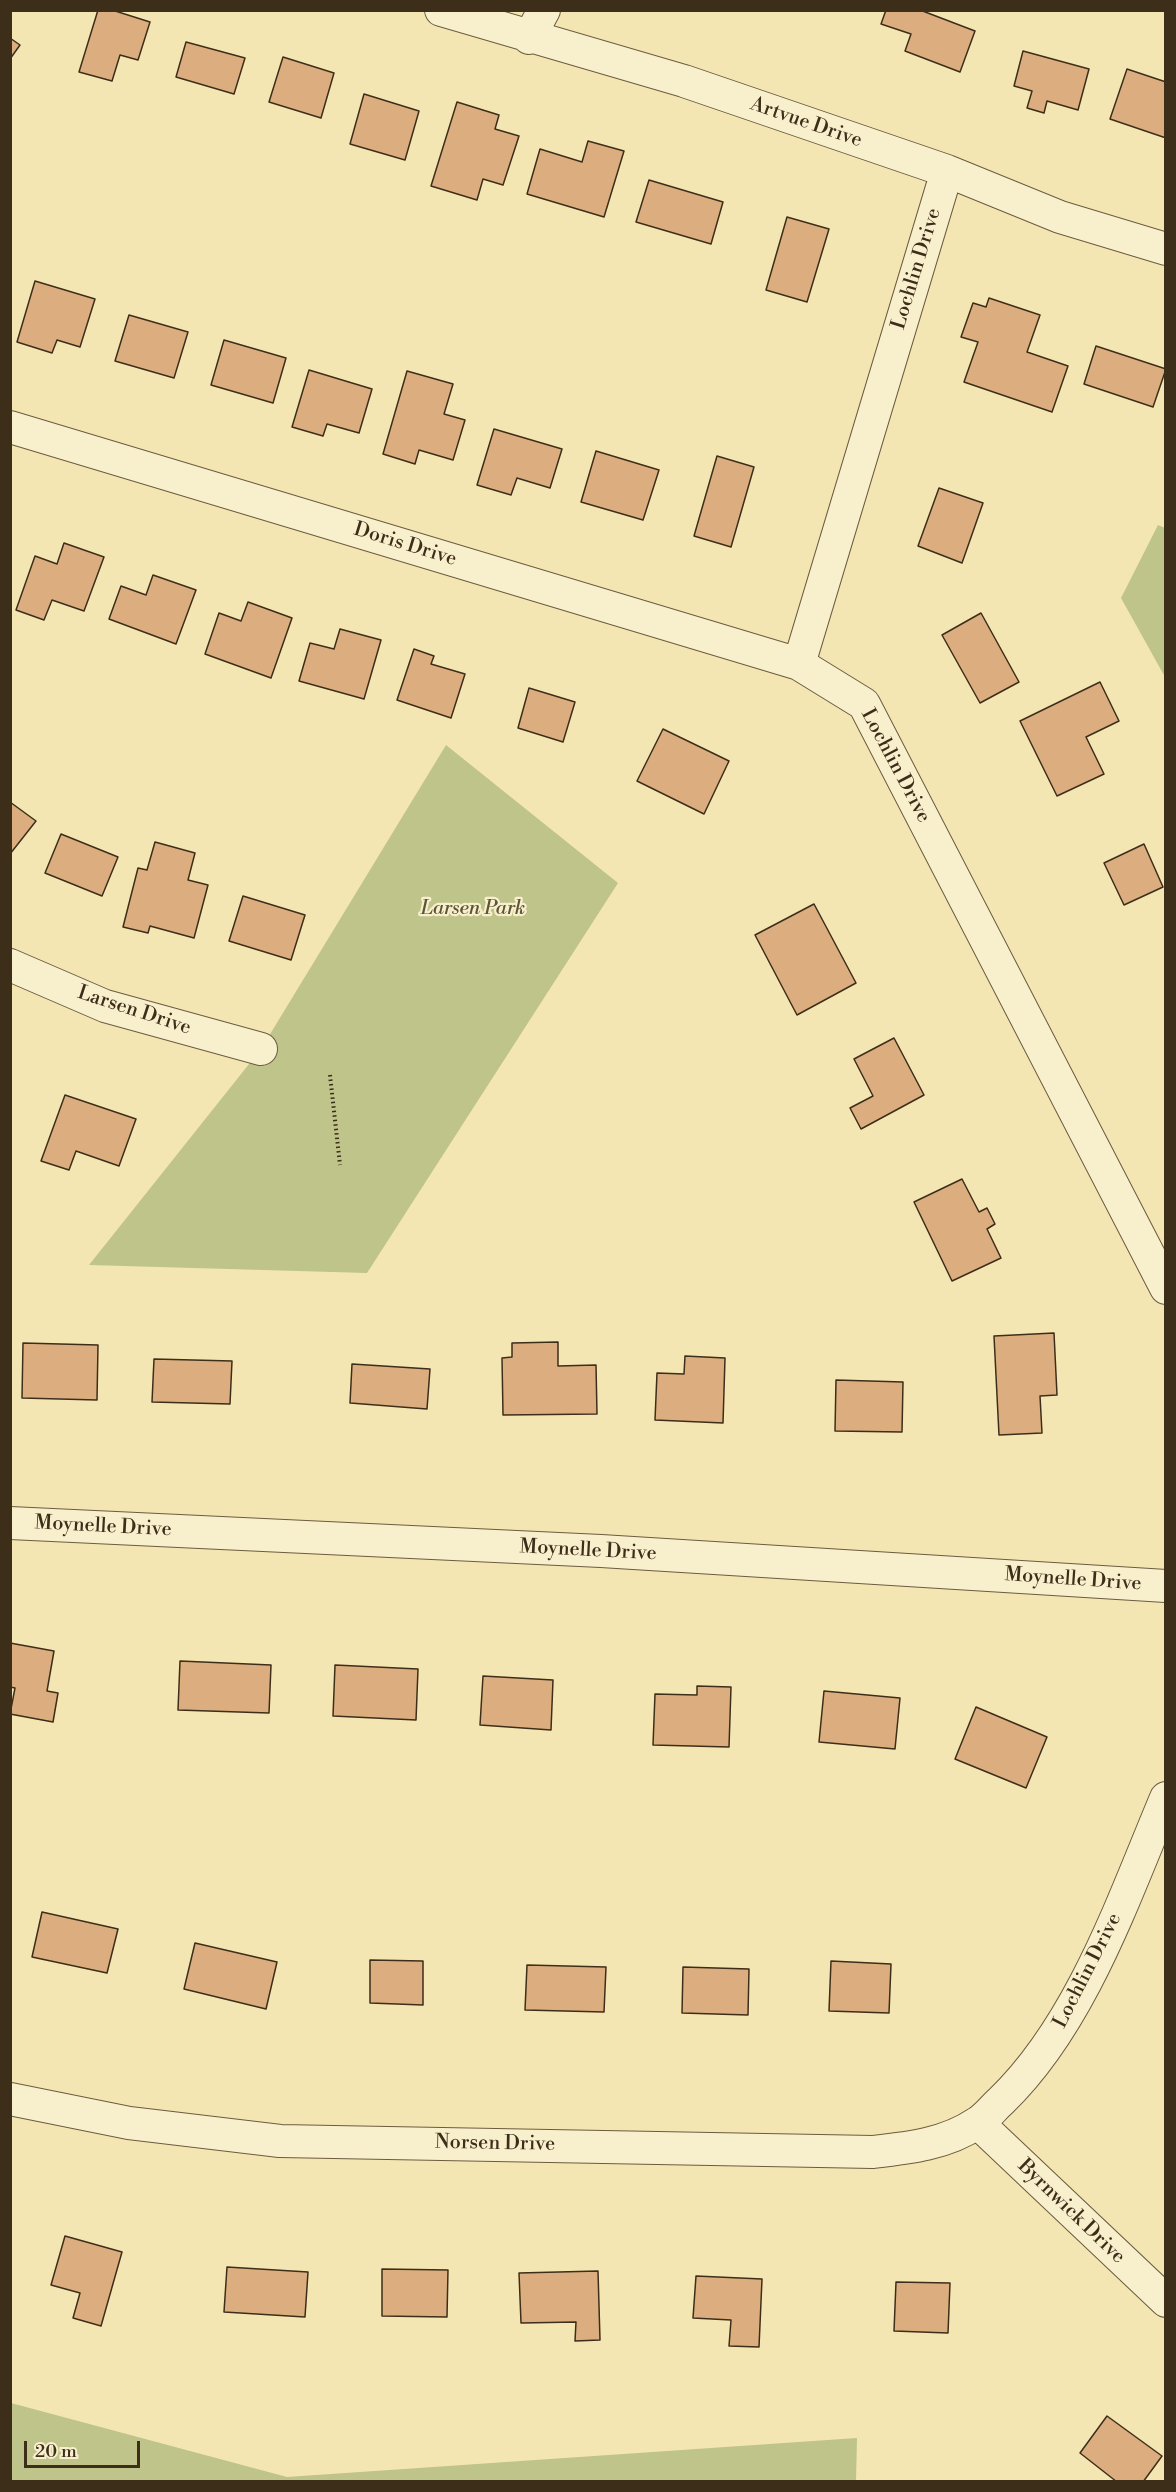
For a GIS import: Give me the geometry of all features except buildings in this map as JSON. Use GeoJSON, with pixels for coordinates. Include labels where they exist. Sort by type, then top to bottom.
{"type":"FeatureCollection","features":[{"type":"Feature","properties":{"kind":"street","name":"Artvue Drive"},"geometry":{"type":"LineString","coordinates":[[441,10],[529,38],[684,81],[947,171],[1060,217],[1166,249]]}},
{"type":"Feature","properties":{"kind":"street"},"geometry":{"type":"LineString","coordinates":[[529,38],[544,10]]}},
{"type":"Feature","properties":{"kind":"street","name":"Lochlin Drive"},"geometry":{"type":"LineString","coordinates":[[947,171],[799,664],[864,704],[1166,1288]]}},
{"type":"Feature","properties":{"kind":"street","name":"Doris Drive"},"geometry":{"type":"LineString","coordinates":[[10,427],[799,664]]}},
{"type":"Feature","properties":{"kind":"street","name":"Larsen Drive"},"geometry":{"type":"LineString","coordinates":[[10,965],[105,1006],[261,1049]]}},
{"type":"Feature","properties":{"kind":"street","name":"Moynelle Drive"},"geometry":{"type":"LineString","coordinates":[[10,1523],[601,1551],[1166,1586]]}},
{"type":"Feature","properties":{"kind":"street","name":"Lochlin Drive"},"geometry":{"type":"LineString","coordinates":[[978,2123],[1020,2083],[1052,2040],[1106,1942],[1166,1798]]}},
{"type":"Feature","properties":{"kind":"street","name":"Norsen Drive"},"geometry":{"type":"LineString","coordinates":[[10,2099],[129,2124],[280,2141],[873,2152],[930,2145],[978,2123]]}},
{"type":"Feature","properties":{"kind":"street","name":"Byrnwick Drive"},"geometry":{"type":"LineString","coordinates":[[978,2123],[1166,2301]]}},
{"type":"Feature","properties":{"kind":"path"},"geometry":{"type":"LineString","coordinates":[[330,1074],[340,1165]]}},
{"type":"Feature","properties":{"kind":"green space"},"geometry":{"type":"Polygon","coordinates":[[[1158,525],[1165,528],[1165,677],[1121,598],[1158,525]]]}},
{"type":"Feature","properties":{"kind":"green space","name":"Larsen Park"},"geometry":{"type":"Polygon","coordinates":[[[446,745],[618,883],[367,1273],[89,1265],[261,1049],[446,745]]]}},
{"type":"Feature","properties":{"kind":"green space"},"geometry":{"type":"Polygon","coordinates":[[[11,2403],[287,2477],[857,2438],[856,2481],[11,2481],[11,2403]]]}}]}
